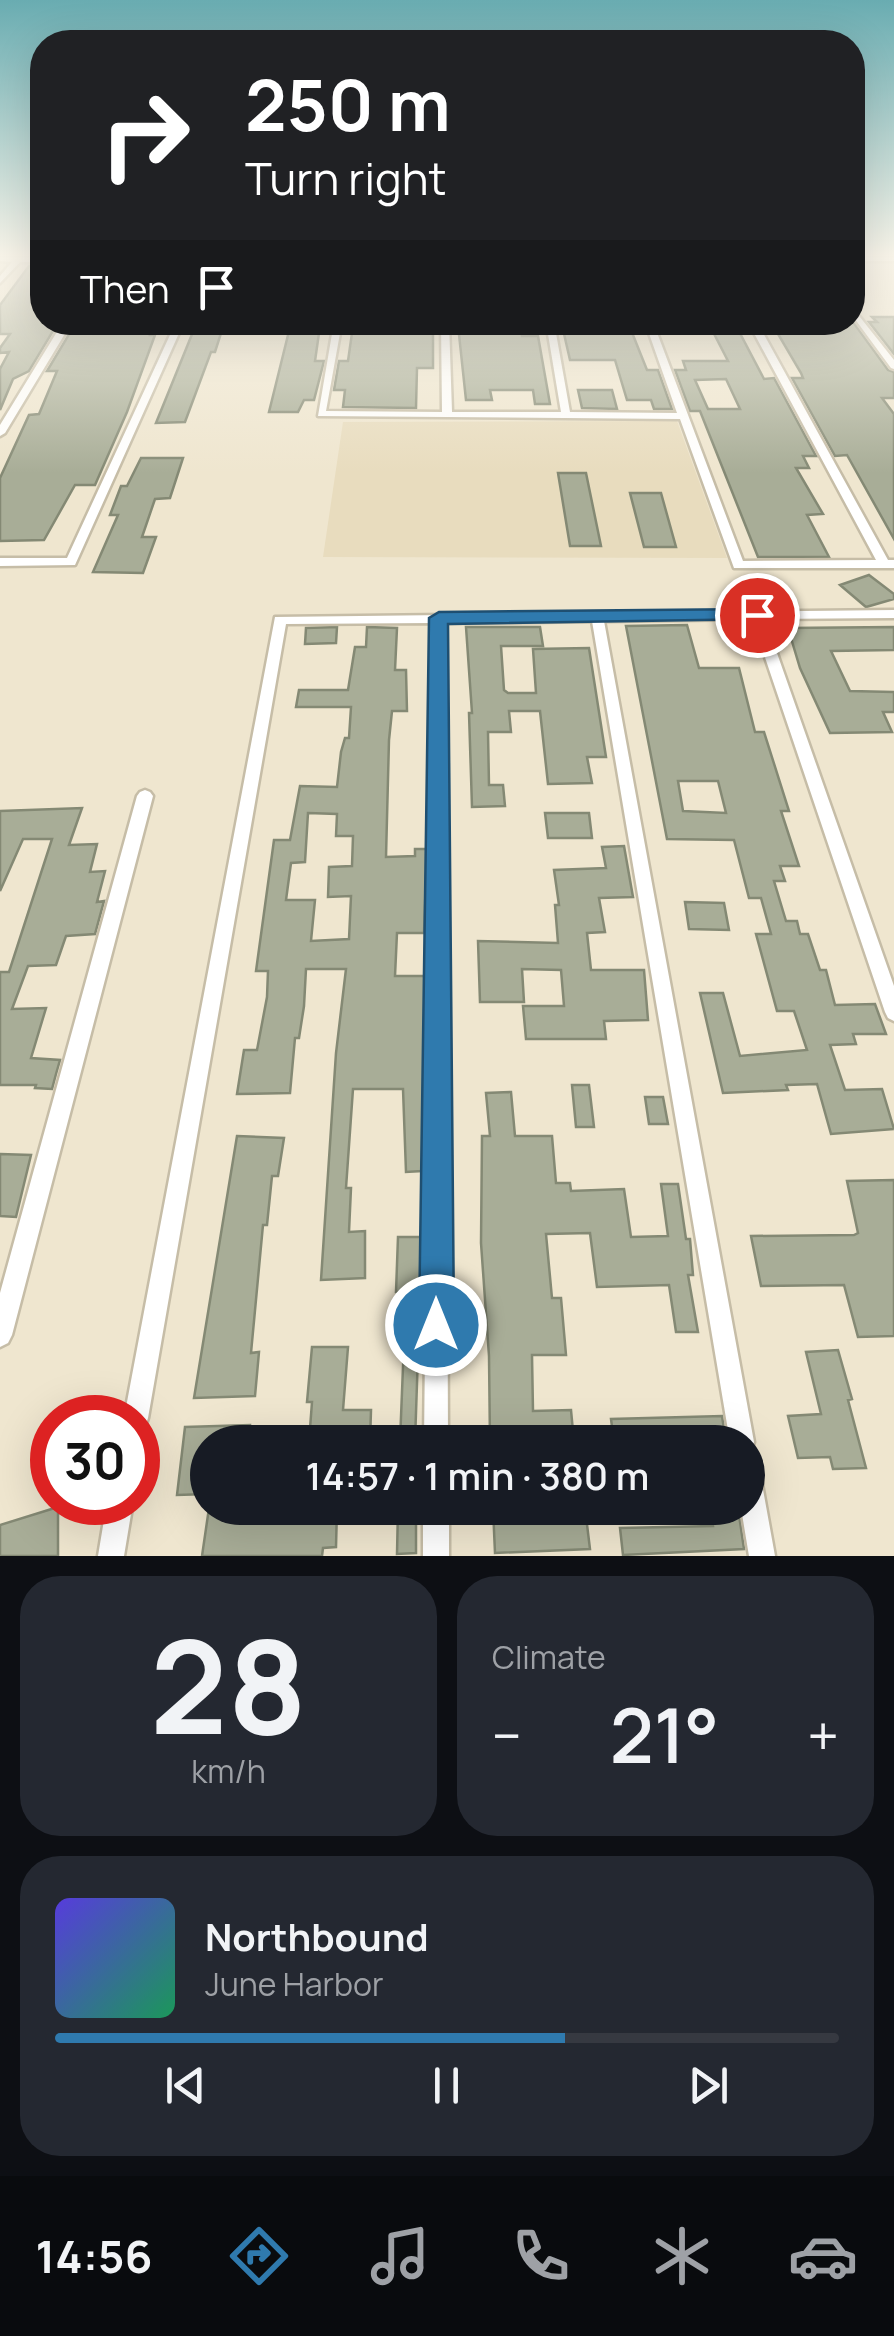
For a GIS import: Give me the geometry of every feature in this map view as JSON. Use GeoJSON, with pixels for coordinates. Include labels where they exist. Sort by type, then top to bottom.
{"type":"FeatureCollection","features":[{"type":"Feature","properties":{"kind":"street"},"geometry":{"type":"LineString","coordinates":[[866,328],[894,366]]}},
{"type":"Feature","properties":{"kind":"street"},"geometry":{"type":"LineString","coordinates":[[0,432],[60,335]]}},
{"type":"Feature","properties":{"kind":"street"},"geometry":{"type":"LineString","coordinates":[[0,562],[71,562],[174,335]]}},
{"type":"Feature","properties":{"kind":"street"},"geometry":{"type":"LineString","coordinates":[[336,335],[321,414],[683,416]]}},
{"type":"Feature","properties":{"kind":"street"},"geometry":{"type":"LineString","coordinates":[[445,335],[447,415]]}},
{"type":"Feature","properties":{"kind":"street"},"geometry":{"type":"LineString","coordinates":[[552,335],[566,416]]}},
{"type":"Feature","properties":{"kind":"street"},"geometry":{"type":"LineString","coordinates":[[653,335],[738,565],[889,564],[759,335]]}},
{"type":"Feature","properties":{"kind":"street"},"geometry":{"type":"LineString","coordinates":[[140,1395],[280,620],[894,614]]}},
{"type":"Feature","properties":{"kind":"street"},"geometry":{"type":"LineString","coordinates":[[757,615],[894,1012]]}},
{"type":"Feature","properties":{"kind":"street"},"geometry":{"type":"LineString","coordinates":[[597,616],[739,1425]]}},
{"type":"Feature","properties":{"kind":"street"},"geometry":{"type":"LineString","coordinates":[[436,1425],[439,618]]}},
{"type":"Feature","properties":{"kind":"street"},"geometry":{"type":"LineString","coordinates":[[0,1335],[145,796]]}},
{"type":"Feature","properties":{"kind":"street"},"geometry":{"type":"LineString","coordinates":[[111,1556],[116,1525]]}},
{"type":"Feature","properties":{"kind":"street"},"geometry":{"type":"LineString","coordinates":[[436,1525],[436,1556]]}},
{"type":"Feature","properties":{"kind":"street"},"geometry":{"type":"LineString","coordinates":[[757,1525],[762,1556]]}},
{"type":"Feature","properties":{"kind":"shaded area"},"geometry":{"type":"Polygon","coordinates":[[[677,421],[727,558],[323,557],[343,422],[677,421]]]}},
{"type":"Feature","properties":{"kind":"building"},"geometry":{"type":"Polygon","coordinates":[[[0,328],[30,328],[30,335],[51,335],[29,371],[13,379],[0,410],[0,369],[9,352],[0,353],[0,348],[10,334],[0,334],[0,328]]]}},
{"type":"Feature","properties":{"kind":"building"},"geometry":{"type":"Polygon","coordinates":[[[873,328],[894,328],[894,354],[873,328]]]}},
{"type":"Feature","properties":{"kind":"building"},"geometry":{"type":"Polygon","coordinates":[[[69,335],[155,335],[95,485],[75,485],[44,540],[0,541],[0,478],[29,415],[39,414],[57,371],[47,371],[69,335]]]}},
{"type":"Feature","properties":{"kind":"building"},"geometry":{"type":"Polygon","coordinates":[[[192,335],[220,335],[185,422],[156,423],[192,335]]]}},
{"type":"Feature","properties":{"kind":"building"},"geometry":{"type":"Polygon","coordinates":[[[288,335],[319,335],[315,361],[324,361],[314,400],[304,400],[298,412],[269,412],[288,335]]]}},
{"type":"Feature","properties":{"kind":"building"},"geometry":{"type":"Polygon","coordinates":[[[352,335],[433,335],[433,368],[417,368],[416,408],[343,407],[345,390],[334,390],[339,361],[348,361],[352,335]]]}},
{"type":"Feature","properties":{"kind":"building"},"geometry":{"type":"Polygon","coordinates":[[[459,335],[538,336],[550,404],[535,404],[533,390],[490,390],[492,400],[466,400],[459,335]]]}},
{"type":"Feature","properties":{"kind":"building"},"geometry":{"type":"Polygon","coordinates":[[[564,335],[633,335],[647,370],[658,370],[672,409],[654,409],[651,400],[627,400],[615,360],[570,360],[564,335]]]}},
{"type":"Feature","properties":{"kind":"building"},"geometry":{"type":"Polygon","coordinates":[[[715,335],[741,335],[764,379],[774,378],[816,456],[803,456],[809,468],[796,468],[823,514],[807,515],[829,557],[758,557],[700,411],[690,411],[675,370],[686,370],[683,361],[728,361],[715,335]],[[726,379],[695,380],[708,409],[740,409],[726,379]]]}},
{"type":"Feature","properties":{"kind":"building"},"geometry":{"type":"Polygon","coordinates":[[[778,335],[862,335],[888,370],[894,372],[894,398],[882,398],[894,414],[894,539],[847,455],[835,456],[792,378],[803,378],[778,335]]]}},
{"type":"Feature","properties":{"kind":"building"},"geometry":{"type":"Polygon","coordinates":[[[578,390],[612,390],[617,409],[582,408],[578,390]]]}},
{"type":"Feature","properties":{"kind":"building"},"geometry":{"type":"Polygon","coordinates":[[[141,458],[183,458],[170,498],[155,499],[142,537],[156,537],[143,573],[93,572],[118,515],[110,515],[121,486],[127,486],[141,458]]]}},
{"type":"Feature","properties":{"kind":"building"},"geometry":{"type":"Polygon","coordinates":[[[558,473],[586,473],[601,546],[570,546],[558,473]]]}},
{"type":"Feature","properties":{"kind":"building"},"geometry":{"type":"Polygon","coordinates":[[[630,493],[661,493],[676,547],[644,547],[630,493]]]}},
{"type":"Feature","properties":{"kind":"building"},"geometry":{"type":"Polygon","coordinates":[[[869,575],[894,594],[894,599],[866,607],[840,585],[869,575]]]}},
{"type":"Feature","properties":{"kind":"building"},"geometry":{"type":"Polygon","coordinates":[[[687,625],[699,668],[739,668],[755,732],[764,732],[789,811],[781,811],[799,866],[780,866],[785,881],[774,881],[786,921],[797,921],[800,934],[808,934],[820,970],[826,970],[835,1005],[875,1004],[886,1034],[853,1034],[856,1044],[830,1045],[845,1090],[882,1089],[894,1129],[831,1134],[817,1084],[786,1085],[788,1090],[723,1093],[700,993],[723,993],[740,1056],[807,1050],[794,1011],[777,1011],[756,934],[771,934],[761,898],[749,898],[734,840],[667,839],[626,626],[687,625]],[[678,781],[683,811],[726,813],[718,781],[678,781]]]}},
{"type":"Feature","properties":{"kind":"building"},"geometry":{"type":"Polygon","coordinates":[[[337,627],[336,643],[305,644],[306,628],[337,627]]]}},
{"type":"Feature","properties":{"kind":"building"},"geometry":{"type":"Polygon","coordinates":[[[367,627],[397,628],[395,670],[406,670],[407,711],[392,711],[386,857],[415,856],[415,849],[427,849],[424,933],[397,933],[395,976],[425,976],[422,1171],[406,1172],[403,1089],[353,1089],[346,1188],[351,1188],[349,1232],[365,1231],[365,1278],[321,1280],[336,1053],[346,969],[306,969],[290,1093],[237,1094],[244,1050],[257,1050],[267,997],[268,971],[256,971],[274,840],[290,840],[300,786],[337,787],[341,752],[345,738],[349,738],[351,707],[296,707],[299,690],[348,690],[355,647],[366,647],[367,627]],[[308,813],[305,862],[291,863],[286,900],[315,900],[311,941],[349,939],[351,896],[328,897],[329,867],[352,866],[353,836],[336,836],[337,814],[308,813]]]}},
{"type":"Feature","properties":{"kind":"building"},"geometry":{"type":"Polygon","coordinates":[[[466,627],[540,627],[543,646],[501,646],[504,690],[508,693],[536,693],[533,649],[589,648],[606,757],[587,757],[592,783],[548,784],[540,711],[509,711],[511,732],[488,732],[489,785],[503,785],[505,806],[472,807],[472,713],[466,627]]]}},
{"type":"Feature","properties":{"kind":"building"},"geometry":{"type":"Polygon","coordinates":[[[894,627],[894,650],[831,651],[850,691],[894,692],[894,712],[883,712],[892,732],[830,733],[800,668],[788,628],[894,627]]]}},
{"type":"Feature","properties":{"kind":"building"},"geometry":{"type":"Polygon","coordinates":[[[82,808],[69,845],[97,844],[90,872],[105,871],[97,902],[104,901],[95,934],[66,936],[56,965],[28,966],[12,1009],[46,1008],[31,1058],[60,1060],[52,1089],[0,1085],[0,972],[9,972],[52,839],[23,839],[0,891],[0,811],[82,808]]]}},
{"type":"Feature","properties":{"kind":"building"},"geometry":{"type":"Polygon","coordinates":[[[545,813],[589,813],[592,838],[548,838],[545,813]]]}},
{"type":"Feature","properties":{"kind":"building"},"geometry":{"type":"Polygon","coordinates":[[[624,846],[633,897],[599,898],[605,932],[587,933],[591,970],[644,970],[648,1020],[604,1021],[606,1039],[526,1039],[523,1006],[564,1006],[561,970],[522,969],[524,1002],[480,1002],[478,941],[558,943],[555,905],[559,905],[554,870],[606,868],[602,847],[624,846]]]}},
{"type":"Feature","properties":{"kind":"building"},"geometry":{"type":"Polygon","coordinates":[[[685,902],[724,903],[729,930],[689,929],[685,902]]]}},
{"type":"Feature","properties":{"kind":"building"},"geometry":{"type":"Polygon","coordinates":[[[572,1085],[589,1085],[594,1127],[576,1127],[572,1085]]]}},
{"type":"Feature","properties":{"kind":"building"},"geometry":{"type":"Polygon","coordinates":[[[511,1092],[515,1136],[552,1136],[556,1183],[570,1183],[571,1191],[624,1189],[631,1237],[668,1236],[661,1184],[678,1184],[686,1239],[690,1239],[693,1275],[688,1275],[698,1332],[676,1332],[669,1285],[597,1287],[590,1233],[546,1234],[552,1298],[561,1298],[566,1355],[532,1355],[533,1411],[571,1410],[572,1425],[490,1425],[481,1243],[482,1136],[490,1136],[486,1093],[511,1092]]]}},
{"type":"Feature","properties":{"kind":"building"},"geometry":{"type":"Polygon","coordinates":[[[645,1097],[663,1097],[668,1124],[649,1124],[645,1097]]]}},
{"type":"Feature","properties":{"kind":"building"},"geometry":{"type":"Polygon","coordinates":[[[237,1136],[284,1138],[278,1176],[272,1176],[267,1225],[263,1225],[251,1353],[259,1352],[255,1396],[194,1398],[237,1136]]]}},
{"type":"Feature","properties":{"kind":"building"},"geometry":{"type":"Polygon","coordinates":[[[0,1154],[31,1155],[16,1217],[0,1216],[0,1154]]]}},
{"type":"Feature","properties":{"kind":"building"},"geometry":{"type":"Polygon","coordinates":[[[894,1180],[894,1336],[858,1337],[844,1285],[761,1286],[751,1236],[854,1235],[858,1233],[847,1181],[894,1180]]]}},
{"type":"Feature","properties":{"kind":"building"},"geometry":{"type":"Polygon","coordinates":[[[398,1237],[422,1237],[416,1425],[401,1425],[406,1292],[396,1292],[398,1237]]]}},
{"type":"Feature","properties":{"kind":"building"},"geometry":{"type":"Polygon","coordinates":[[[312,1347],[348,1347],[343,1410],[371,1410],[371,1425],[310,1425],[312,1402],[307,1402],[312,1347]]]}},
{"type":"Feature","properties":{"kind":"building"},"geometry":{"type":"Polygon","coordinates":[[[838,1350],[866,1468],[833,1469],[830,1457],[798,1458],[788,1416],[821,1414],[806,1352],[838,1350]]]}},
{"type":"Feature","properties":{"kind":"building"},"geometry":{"type":"Polygon","coordinates":[[[722,1416],[723,1425],[612,1425],[611,1419],[722,1416]]]}},
{"type":"Feature","properties":{"kind":"building"},"geometry":{"type":"Polygon","coordinates":[[[185,1427],[190,1427],[190,1495],[177,1495],[185,1427]]]}},
{"type":"Feature","properties":{"kind":"building"},"geometry":{"type":"Polygon","coordinates":[[[30,1516],[30,1525],[58,1525],[58,1556],[0,1556],[0,1525],[30,1516]]]}},
{"type":"Feature","properties":{"kind":"building"},"geometry":{"type":"Polygon","coordinates":[[[207,1525],[337,1525],[336,1547],[323,1548],[322,1556],[202,1556],[207,1525]]]}},
{"type":"Feature","properties":{"kind":"building"},"geometry":{"type":"Polygon","coordinates":[[[398,1525],[416,1525],[416,1553],[397,1554],[398,1525]]]}},
{"type":"Feature","properties":{"kind":"building"},"geometry":{"type":"Polygon","coordinates":[[[494,1525],[587,1525],[590,1549],[495,1553],[494,1525]]]}},
{"type":"Feature","properties":{"kind":"building"},"geometry":{"type":"Polygon","coordinates":[[[740,1525],[744,1549],[623,1555],[620,1528],[740,1525]]]}},
{"type":"Feature","properties":{"kind":"route"},"geometry":{"type":"LineString","coordinates":[[436,1325],[439,618],[757,615]]}}]}
